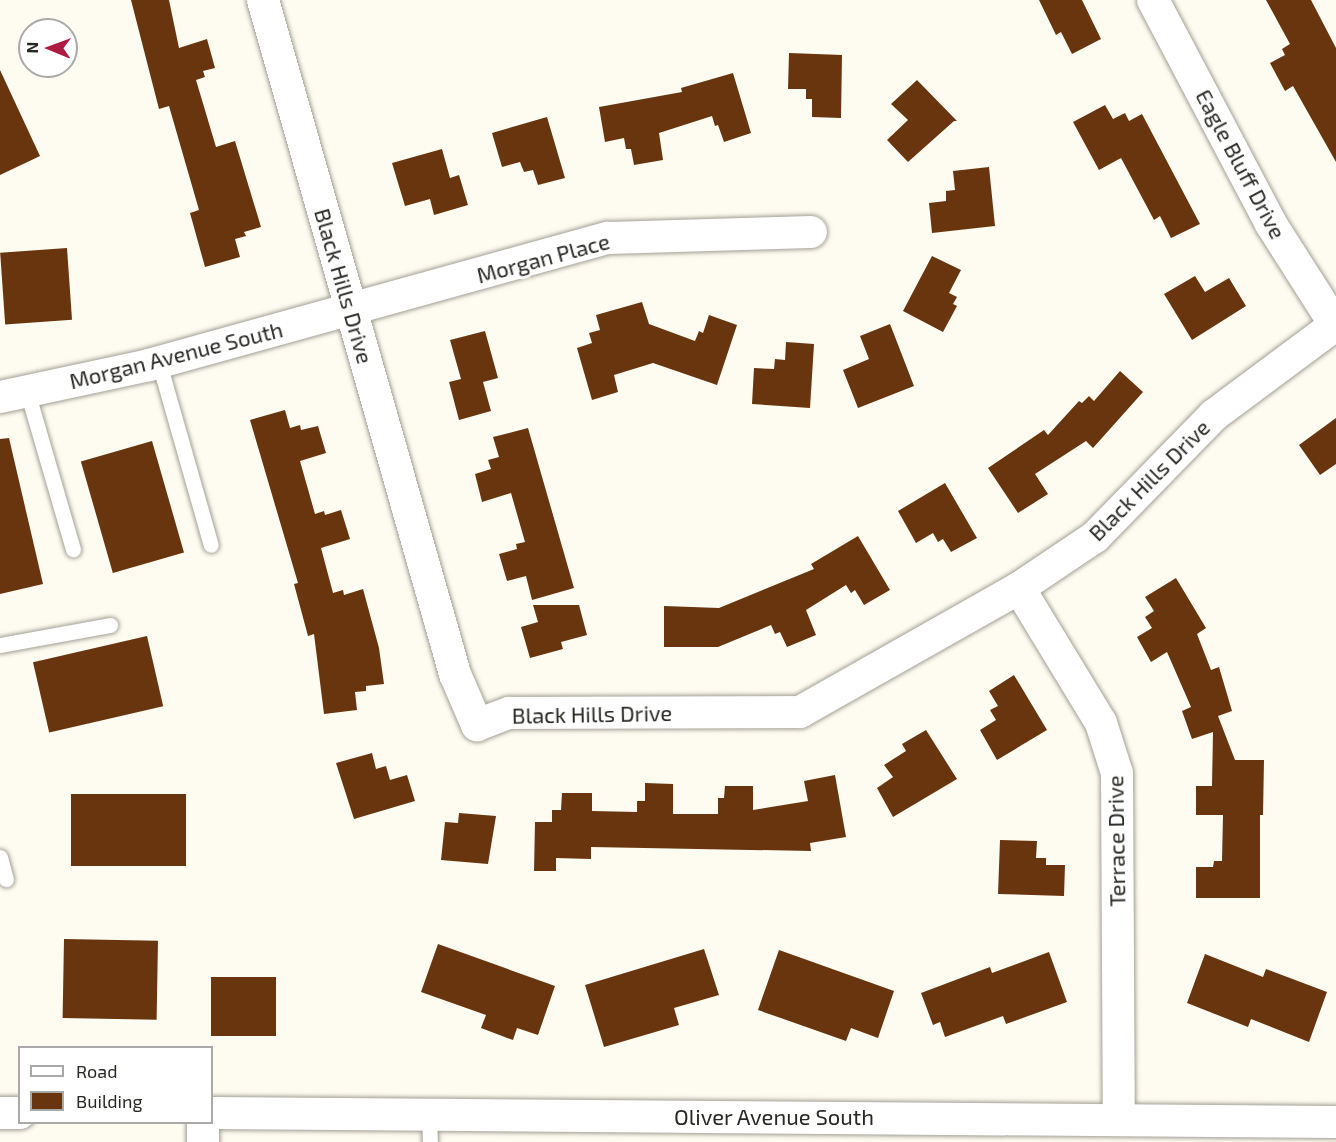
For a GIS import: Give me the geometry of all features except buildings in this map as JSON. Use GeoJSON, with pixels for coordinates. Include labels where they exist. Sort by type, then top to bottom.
{"type":"FeatureCollection","features":[{"type":"Feature","properties":{"kind":"street","name":"Black Hills Drive"},"geometry":{"type":"LineString","coordinates":[[263,0],[455,674],[477,725],[510,713],[800,712],[1019,588],[1095,537],[1214,415],[1335,325]]}},
{"type":"Feature","properties":{"kind":"street","name":"Eagle Bluff Drive"},"geometry":{"type":"LineString","coordinates":[[1153,0],[1271,224],[1335,325]]}},
{"type":"Feature","properties":{"kind":"street","name":"Morgan Place"},"geometry":{"type":"LineString","coordinates":[[351,310],[608,238],[810,231]]}},
{"type":"Feature","properties":{"kind":"street","name":"Morgan Avenue South"},"geometry":{"type":"LineString","coordinates":[[13,394],[159,363],[351,310]]}},
{"type":"Feature","properties":{"kind":"street","name":"Terrace Drive"},"geometry":{"type":"LineString","coordinates":[[1019,588],[1101,723],[1117,773],[1119,1119]]}},
{"type":"Feature","properties":{"kind":"street"},"geometry":{"type":"LineString","coordinates":[[0,1113],[18,1113]]}},
{"type":"Feature","properties":{"kind":"street","name":"Oliver Avenue South"},"geometry":{"type":"LineString","coordinates":[[213,1113],[430,1128],[843,1130],[1119,1119],[1336,1122]]}},
{"type":"Feature","properties":{"kind":"street"},"geometry":{"type":"LineString","coordinates":[[203,1124],[203,1142]]}},
{"type":"Feature","properties":{"kind":"lane"},"geometry":{"type":"LineString","coordinates":[[159,363],[211,545]]}},
{"type":"Feature","properties":{"kind":"lane"},"geometry":{"type":"LineString","coordinates":[[13,394],[73,549]]}},
{"type":"Feature","properties":{"kind":"lane"},"geometry":{"type":"LineString","coordinates":[[0,645],[110,625]]}},
{"type":"Feature","properties":{"kind":"lane"},"geometry":{"type":"LineString","coordinates":[[0,857],[6,879]]}}]}
